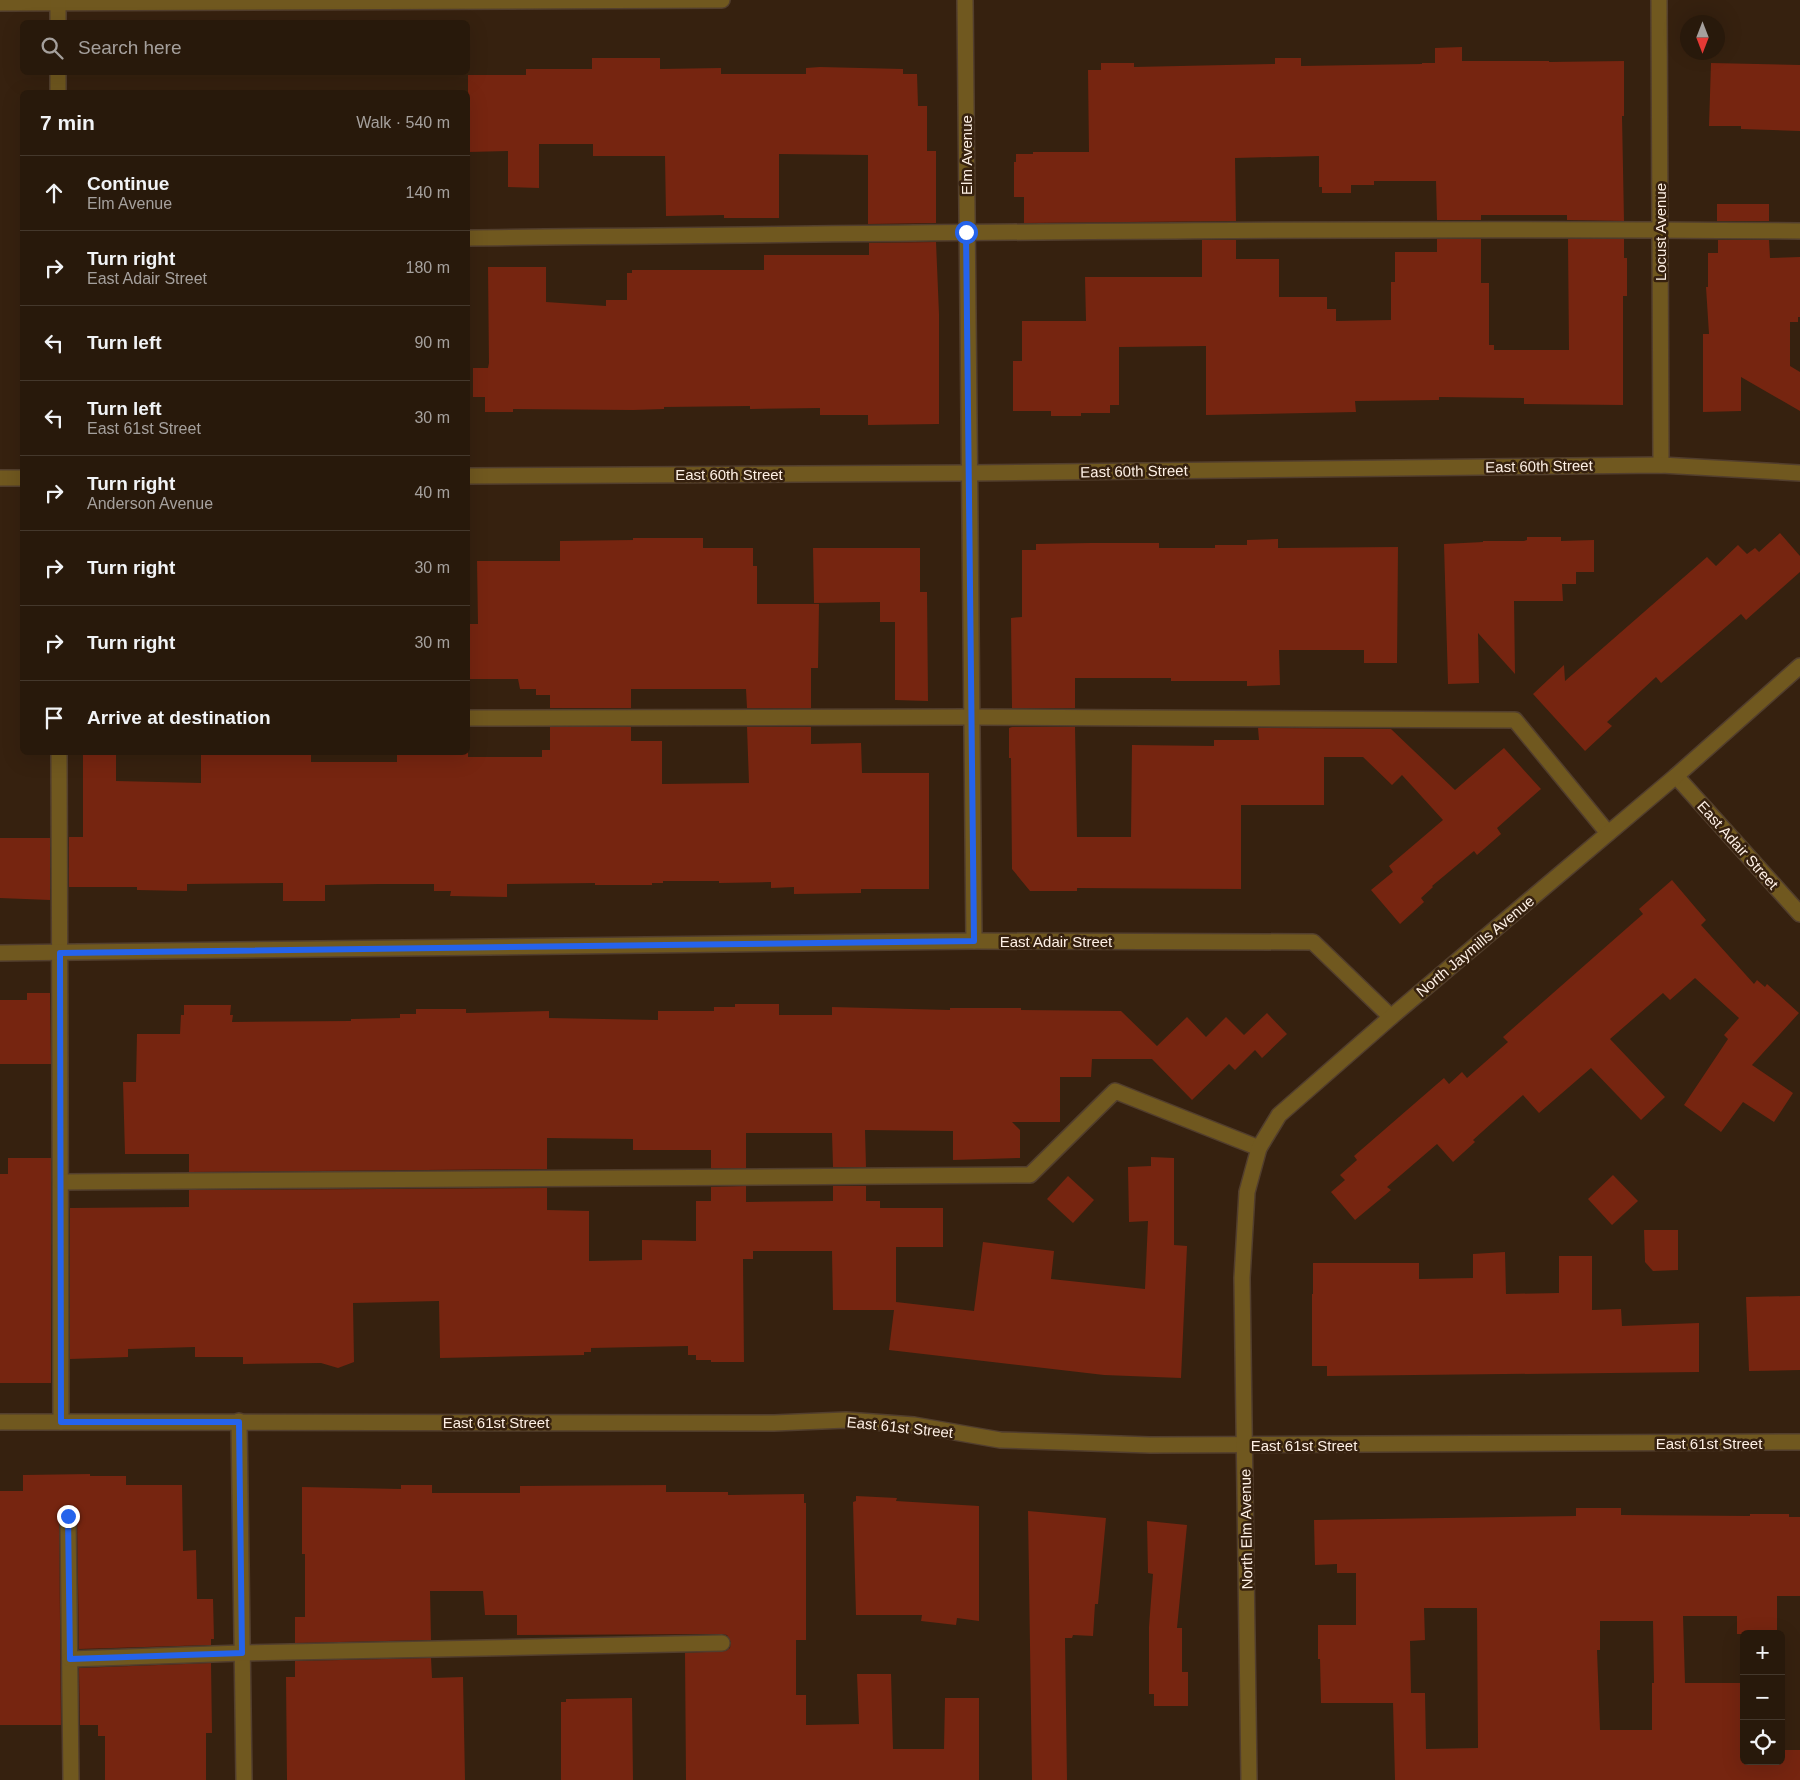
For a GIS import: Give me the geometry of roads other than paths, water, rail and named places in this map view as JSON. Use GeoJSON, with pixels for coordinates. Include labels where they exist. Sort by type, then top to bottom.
{"type":"FeatureCollection","features":[{"type":"Feature","properties":{"kind":"street"},"geometry":{"type":"LineString","coordinates":[[0,4],[58,2],[722,0]]}},
{"type":"Feature","properties":{"kind":"street","name":"Elm Avenue"},"geometry":{"type":"LineString","coordinates":[[965,0],[968,473],[974,941]]}},
{"type":"Feature","properties":{"kind":"street","name":"Locust Avenue"},"geometry":{"type":"LineString","coordinates":[[1659,0],[1661,464]]}},
{"type":"Feature","properties":{"kind":"street"},"geometry":{"type":"LineString","coordinates":[[58,2],[58,20]]}},
{"type":"Feature","properties":{"kind":"street"},"geometry":{"type":"LineString","coordinates":[[58,75],[58,90]]}},
{"type":"Feature","properties":{"kind":"street"},"geometry":{"type":"LineString","coordinates":[[470,238],[966,232],[1800,231]]}},
{"type":"Feature","properties":{"kind":"street","name":"East 60th Street"},"geometry":{"type":"LineString","coordinates":[[470,476],[968,473],[1661,464],[1800,472]]}},
{"type":"Feature","properties":{"kind":"street"},"geometry":{"type":"LineString","coordinates":[[0,478],[20,478]]}},
{"type":"Feature","properties":{"kind":"street","name":"North Jaymills Avenue"},"geometry":{"type":"LineString","coordinates":[[1242,1278],[1246,1192],[1259,1148],[1279,1115],[1391,1017],[1676,776],[1800,666]]}},
{"type":"Feature","properties":{"kind":"street"},"geometry":{"type":"LineString","coordinates":[[470,718],[971,717],[1515,720],[1608,833]]}},
{"type":"Feature","properties":{"kind":"street"},"geometry":{"type":"LineString","coordinates":[[59,755],[61,1422]]}},
{"type":"Feature","properties":{"kind":"street","name":"East Adair Street"},"geometry":{"type":"LineString","coordinates":[[1676,776],[1800,914]]}},
{"type":"Feature","properties":{"kind":"street","name":"East Adair Street"},"geometry":{"type":"LineString","coordinates":[[0,953],[974,941],[1312,942],[1391,1017]]}},
{"type":"Feature","properties":{"kind":"street"},"geometry":{"type":"LineString","coordinates":[[60,1182],[1030,1175],[1115,1091],[1259,1148]]}},
{"type":"Feature","properties":{"kind":"street","name":"North Elm Avenue"},"geometry":{"type":"LineString","coordinates":[[1242,1278],[1249,1780]]}},
{"type":"Feature","properties":{"kind":"street","name":"East 61st Street"},"geometry":{"type":"LineString","coordinates":[[0,1422],[774,1423],[846,1420],[914,1426],[1000,1440],[1150,1445],[1800,1442]]}},
{"type":"Feature","properties":{"kind":"street"},"geometry":{"type":"LineString","coordinates":[[239,1422],[244,1780]]}},
{"type":"Feature","properties":{"kind":"street"},"geometry":{"type":"LineString","coordinates":[[68,1516],[71,1780]]}},
{"type":"Feature","properties":{"kind":"street"},"geometry":{"type":"LineString","coordinates":[[70,1659],[242,1653],[722,1643]]}}]}
